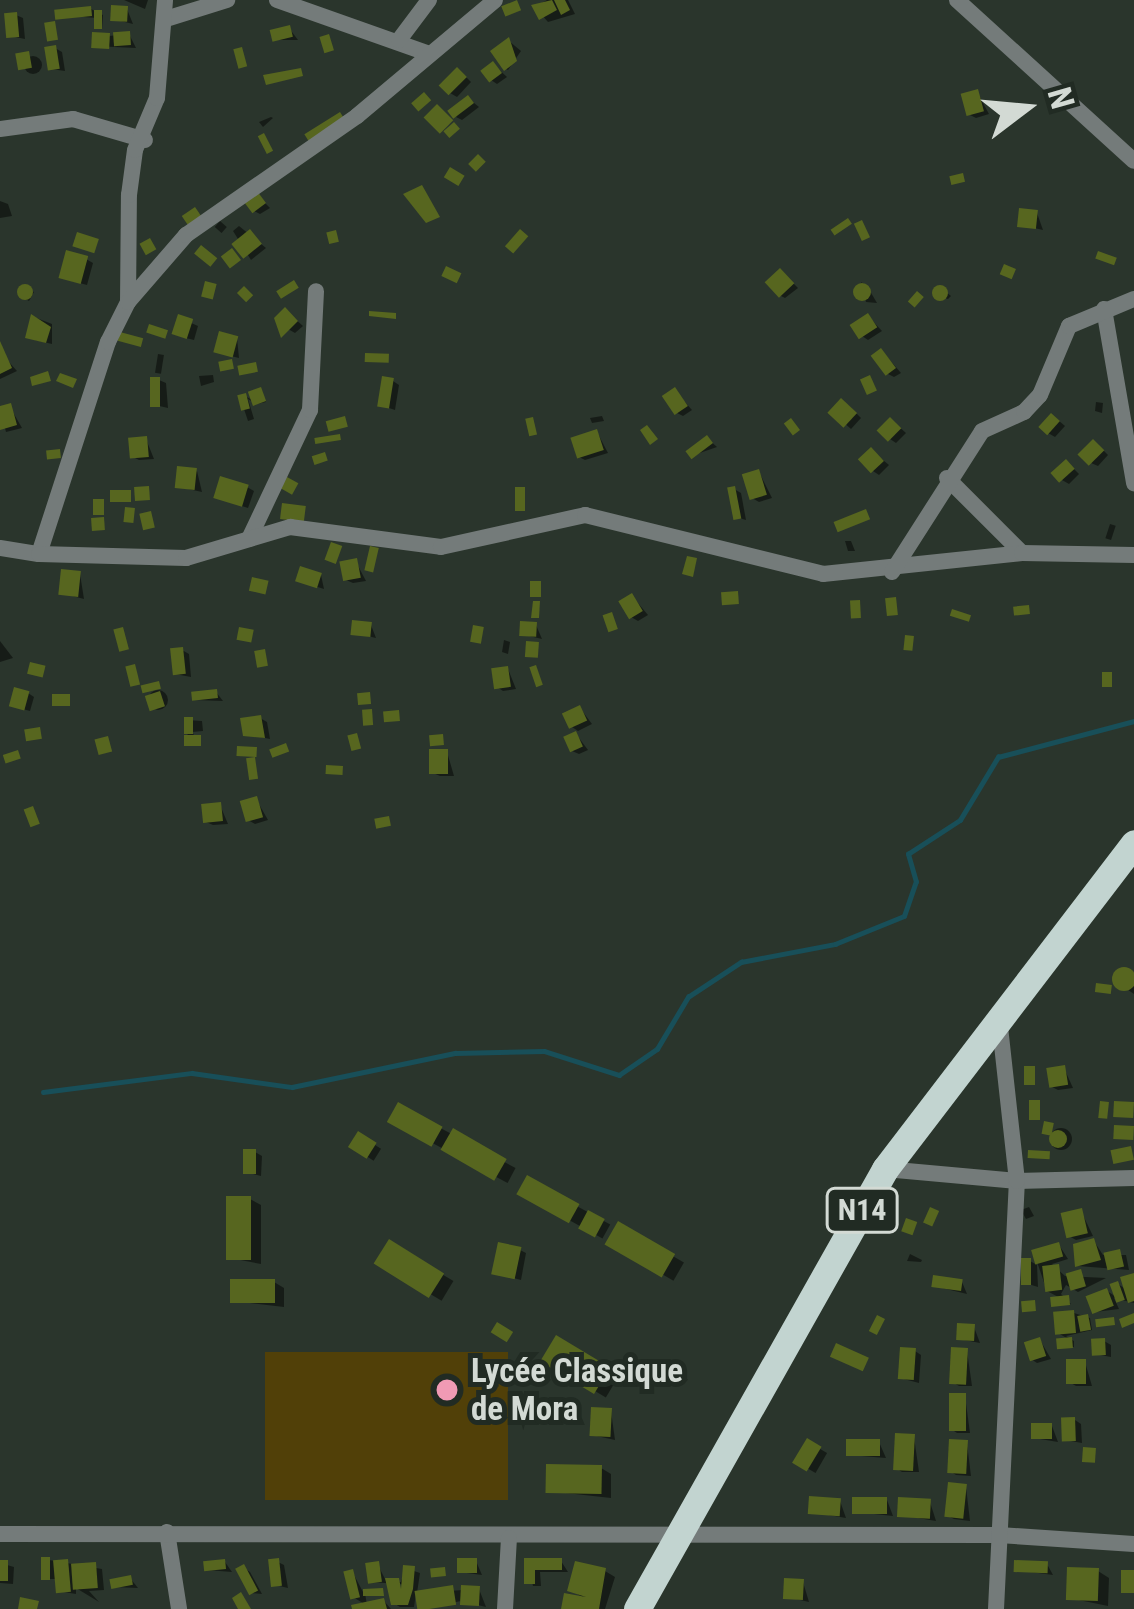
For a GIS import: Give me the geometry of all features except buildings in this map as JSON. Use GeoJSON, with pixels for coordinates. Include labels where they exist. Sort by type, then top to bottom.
{"type":"FeatureCollection","features":[{"type":"Feature","properties":{"kind":"highway","name":"N14"},"geometry":{"type":"LineString","coordinates":[[637,1609],[885,1169],[999,1012],[1134,843]]}},
{"type":"Feature","properties":{"kind":"street"},"geometry":{"type":"LineString","coordinates":[[39,554],[128,302],[129,195],[135,150],[145,140],[167,9],[226,0]]}},
{"type":"Feature","properties":{"kind":"street"},"geometry":{"type":"LineString","coordinates":[[277,0],[428,53]]}},
{"type":"Feature","properties":{"kind":"street"},"geometry":{"type":"LineString","coordinates":[[399,40],[429,0]]}},
{"type":"Feature","properties":{"kind":"street"},"geometry":{"type":"LineString","coordinates":[[128,302],[186,235],[357,116],[495,0]]}},
{"type":"Feature","properties":{"kind":"street"},"geometry":{"type":"LineString","coordinates":[[957,0],[1134,160]]}},
{"type":"Feature","properties":{"kind":"street"},"geometry":{"type":"LineString","coordinates":[[0,128],[73,119],[145,140]]}},
{"type":"Feature","properties":{"kind":"street"},"geometry":{"type":"LineString","coordinates":[[248,541],[310,410],[316,291]]}},
{"type":"Feature","properties":{"kind":"street"},"geometry":{"type":"LineString","coordinates":[[892,572],[947,478],[982,431],[1024,412],[1040,395],[1069,326],[1134,298]]}},
{"type":"Feature","properties":{"kind":"street"},"geometry":{"type":"LineString","coordinates":[[1104,309],[1134,483]]}},
{"type":"Feature","properties":{"kind":"street"},"geometry":{"type":"LineString","coordinates":[[947,478],[1022,553]]}},
{"type":"Feature","properties":{"kind":"street"},"geometry":{"type":"LineString","coordinates":[[0,548],[39,554],[186,558],[307,527],[441,547],[488,532],[608,516],[779,567],[892,572],[1022,553],[1134,556]]}},
{"type":"Feature","properties":{"kind":"street"},"geometry":{"type":"LineString","coordinates":[[996,1609],[1016,1181],[999,1012]]}},
{"type":"Feature","properties":{"kind":"street"},"geometry":{"type":"LineString","coordinates":[[885,1169],[1016,1181],[1134,1178]]}},
{"type":"Feature","properties":{"kind":"street"},"geometry":{"type":"LineString","coordinates":[[166,1532],[179,1609]]}},
{"type":"Feature","properties":{"kind":"street"},"geometry":{"type":"LineString","coordinates":[[0,1534],[999,1535],[1134,1544]]}},
{"type":"Feature","properties":{"kind":"street"},"geometry":{"type":"LineString","coordinates":[[505,1609],[509,1538]]}},
{"type":"Feature","properties":{"kind":"shaded area"},"geometry":{"type":"Polygon","coordinates":[[[265,1352],[508,1352],[508,1500],[265,1500],[265,1352]]]}},
{"type":"Feature","properties":{"kind":"waterway"},"geometry":{"type":"LineString","coordinates":[[43,1092],[192,1073],[292,1087],[455,1053],[544,1051],[619,1075],[657,1049],[688,997],[741,962],[835,944],[904,916],[916,882],[908,854],[960,820],[998,757],[1134,721]]}},
{"type":"Feature","properties":{"kind":"place","name":"Lycée Classique de Mora"},"geometry":{"type":"Point","coordinates":[447,1390]}}]}
